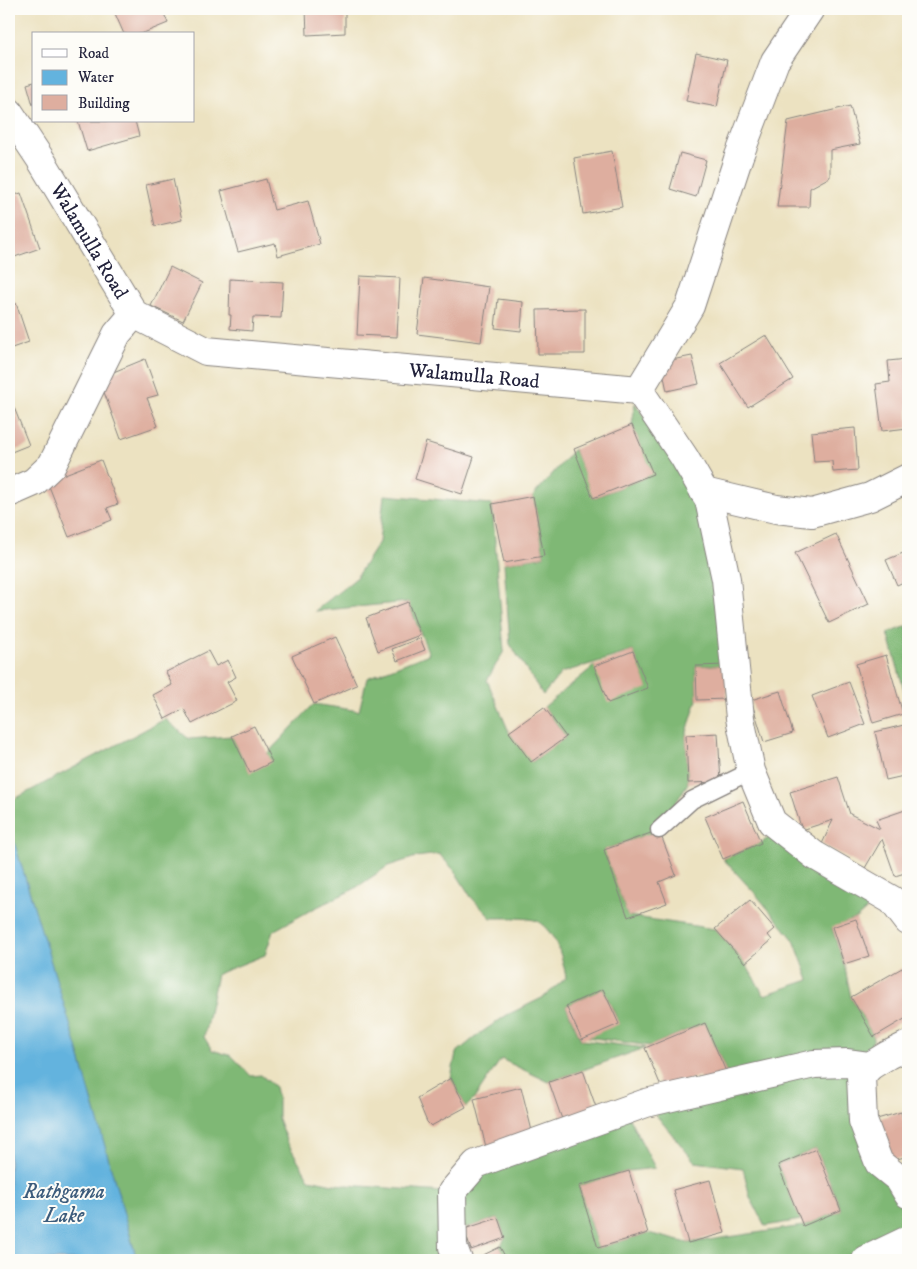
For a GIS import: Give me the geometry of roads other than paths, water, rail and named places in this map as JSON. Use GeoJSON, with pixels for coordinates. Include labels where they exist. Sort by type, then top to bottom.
{"type":"FeatureCollection","features":[{"type":"Feature","properties":{"kind":"street"},"geometry":{"type":"LineString","coordinates":[[810,9],[775,61],[739,156],[690,306],[639,390],[684,457],[709,500],[726,579],[740,718],[751,771],[772,822],[814,855],[892,900],[906,912]]}},
{"type":"Feature","properties":{"kind":"street","name":"Walamulla Road"},"geometry":{"type":"LineString","coordinates":[[9,112],[134,314],[206,351],[639,390]]}},
{"type":"Feature","properties":{"kind":"street"},"geometry":{"type":"LineString","coordinates":[[9,493],[34,482],[52,465],[117,334],[134,314]]}},
{"type":"Feature","properties":{"kind":"street"},"geometry":{"type":"LineString","coordinates":[[704,492],[776,509],[812,513],[870,497],[908,478]]}},
{"type":"Feature","properties":{"kind":"street"},"geometry":{"type":"LineString","coordinates":[[908,1045],[888,1054],[870,1066],[861,1076],[864,1121],[880,1163],[899,1179],[908,1194]]}},
{"type":"Feature","properties":{"kind":"street"},"geometry":{"type":"LineString","coordinates":[[458,1260],[453,1247],[452,1192],[476,1164],[646,1103],[814,1064],[870,1066]]}},
{"type":"Feature","properties":{"kind":"street"},"geometry":{"type":"LineString","coordinates":[[866,1260],[908,1240]]}},
{"type":"Feature","properties":{"kind":"lane"},"geometry":{"type":"LineString","coordinates":[[659,830],[692,800],[751,771]]}},
{"type":"Feature","properties":{"kind":"water","name":"Rathgama Lake"},"geometry":{"type":"Polygon","coordinates":[[[9,825],[77,1047],[137,1260],[9,1260],[9,825]]]}}]}
